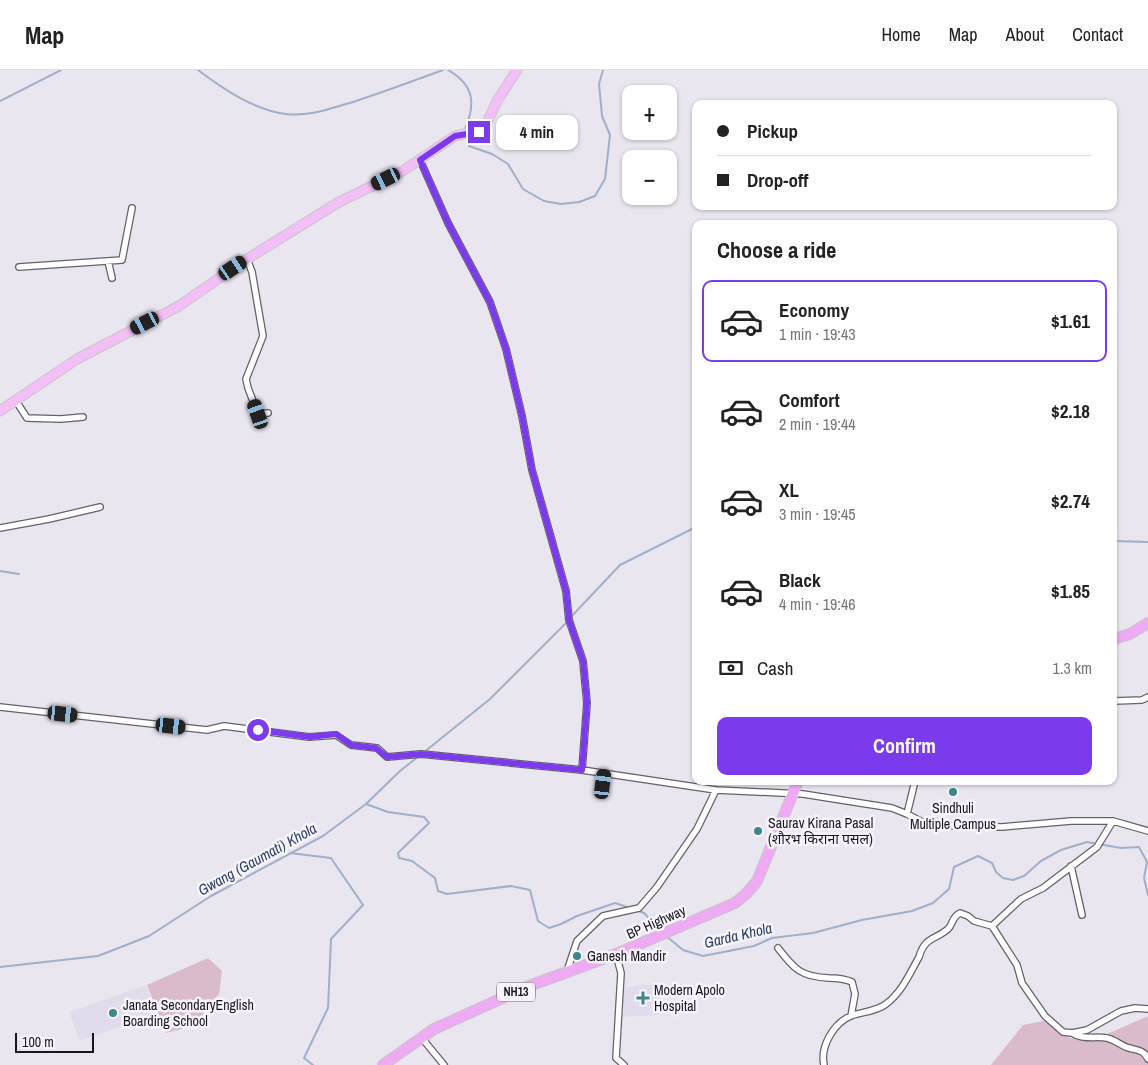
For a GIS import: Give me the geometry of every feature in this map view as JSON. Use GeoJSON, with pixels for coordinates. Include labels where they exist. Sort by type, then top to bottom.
{"type":"FeatureCollection","features":[{"type":"Feature","properties":{"kind":"highway"},"geometry":{"type":"LineString","coordinates":[[1117,638],[1130,634],[1148,623]]}},
{"type":"Feature","properties":{"kind":"highway","name":"BP Highway"},"geometry":{"type":"LineString","coordinates":[[383,1065],[434,1029],[529,986],[616,954],[735,903],[757,881],[796,785]]}},
{"type":"Feature","properties":{"kind":"main road"},"geometry":{"type":"LineString","coordinates":[[0,411],[77,359],[180,306],[247,259],[339,202],[402,172],[455,136],[484,130],[497,101],[517,70]]}},
{"type":"Feature","properties":{"kind":"street"},"geometry":{"type":"LineString","coordinates":[[420,160],[448,223],[490,302],[506,349],[522,416],[532,470],[566,591],[569,620],[583,661],[587,702],[582,770]]}},
{"type":"Feature","properties":{"kind":"street"},"geometry":{"type":"LineString","coordinates":[[19,267],[122,260],[132,208]]}},
{"type":"Feature","properties":{"kind":"street"},"geometry":{"type":"LineString","coordinates":[[247,259],[252,272],[263,336],[246,379],[258,414],[268,414]]}},
{"type":"Feature","properties":{"kind":"street"},"geometry":{"type":"LineString","coordinates":[[108,261],[112,278]]}},
{"type":"Feature","properties":{"kind":"street"},"geometry":{"type":"LineString","coordinates":[[16,400],[27,418],[61,419],[83,417]]}},
{"type":"Feature","properties":{"kind":"street"},"geometry":{"type":"LineString","coordinates":[[0,528],[100,507]]}},
{"type":"Feature","properties":{"kind":"street"},"geometry":{"type":"LineString","coordinates":[[1117,701],[1142,700],[1148,696]]}},
{"type":"Feature","properties":{"kind":"street"},"geometry":{"type":"LineString","coordinates":[[0,707],[208,730],[224,726],[310,737],[336,734],[351,745],[376,748],[387,757],[421,754],[582,770],[716,790],[803,794],[892,808],[928,826],[1002,827],[1071,821],[1113,821],[1148,831]]}},
{"type":"Feature","properties":{"kind":"street"},"geometry":{"type":"LineString","coordinates":[[601,795],[604,774]]}},
{"type":"Feature","properties":{"kind":"street"},"geometry":{"type":"LineString","coordinates":[[907,814],[914,785]]}},
{"type":"Feature","properties":{"kind":"street"},"geometry":{"type":"LineString","coordinates":[[567,972],[577,941],[603,916],[639,908],[657,887],[697,829],[716,790]]}},
{"type":"Feature","properties":{"kind":"street"},"geometry":{"type":"LineString","coordinates":[[992,926],[1021,899],[1043,888],[1097,847],[1113,821]]}},
{"type":"Feature","properties":{"kind":"street"},"geometry":{"type":"LineString","coordinates":[[1071,866],[1082,915]]}},
{"type":"Feature","properties":{"kind":"street"},"geometry":{"type":"LineString","coordinates":[[824,1065],[822,1058],[824,1044],[833,1032],[852,1016],[885,1005],[899,992],[921,950],[931,938],[948,929],[954,916],[957,914],[968,916],[974,921],[992,926],[1018,965],[1022,983],[1045,1016],[1063,1032],[1072,1033],[1086,1030],[1121,1011],[1134,1008],[1148,1009]]}},
{"type":"Feature","properties":{"kind":"street"},"geometry":{"type":"LineString","coordinates":[[778,948],[793,968],[801,973],[812,977],[838,978],[852,982],[855,994],[852,1016]]}},
{"type":"Feature","properties":{"kind":"street"},"geometry":{"type":"LineString","coordinates":[[616,954],[621,972],[616,1058],[624,1065]]}},
{"type":"Feature","properties":{"kind":"street"},"geometry":{"type":"LineString","coordinates":[[1072,1033],[1077,1036],[1118,1041],[1124,1046],[1138,1049],[1146,1054],[1148,1059]]}},
{"type":"Feature","properties":{"kind":"street"},"geometry":{"type":"LineString","coordinates":[[421,1037],[444,1065]]}},
{"type":"Feature","properties":{"kind":"shaded area"},"geometry":{"type":"Polygon","coordinates":[[[208,958],[222,971],[219,994],[202,1016],[182,1029],[166,1033],[147,985],[208,958]]]}},
{"type":"Feature","properties":{"kind":"shaded area","name":"Modern Apolo Hospital"},"geometry":{"type":"Polygon","coordinates":[[[658,984],[664,1009],[658,1015],[623,1017],[624,987],[658,984]]]}},
{"type":"Feature","properties":{"kind":"shaded area","name":"Janata SecondaryEnglish Boarding School"},"geometry":{"type":"Polygon","coordinates":[[[146,985],[156,1014],[80,1041],[69,1012],[146,985]]]}},
{"type":"Feature","properties":{"kind":"shaded area"},"geometry":{"type":"Polygon","coordinates":[[[1148,1016],[1148,1065],[991,1065],[1023,1025],[1048,1020],[1070,1038],[1096,1039],[1148,1016]]]}},
{"type":"Feature","properties":{"kind":"waterway"},"geometry":{"type":"LineString","coordinates":[[0,101],[61,70]]}},
{"type":"Feature","properties":{"kind":"waterway"},"geometry":{"type":"LineString","coordinates":[[198,70],[239,98],[274,112],[295,115],[320,111],[353,102],[443,70]]}},
{"type":"Feature","properties":{"kind":"waterway"},"geometry":{"type":"LineString","coordinates":[[448,70],[457,76],[468,88],[471,111],[465,129]]}},
{"type":"Feature","properties":{"kind":"waterway"},"geometry":{"type":"LineString","coordinates":[[467,136],[469,146],[492,154],[508,164],[523,189],[544,201],[561,204],[579,202],[595,196],[605,179],[610,135],[602,116],[599,84],[603,70]]}},
{"type":"Feature","properties":{"kind":"waterway","name":"Gwang (Gaumati) Khola"},"geometry":{"type":"LineString","coordinates":[[570,618],[620,565],[692,529]]}},
{"type":"Feature","properties":{"kind":"waterway","name":"Gwang (Gaumati) Khola"},"geometry":{"type":"LineString","coordinates":[[1117,541],[1148,542]]}},
{"type":"Feature","properties":{"kind":"waterway"},"geometry":{"type":"LineString","coordinates":[[0,571],[19,574]]}},
{"type":"Feature","properties":{"kind":"waterway","name":"Gwang (Gaumati) Khola"},"geometry":{"type":"LineString","coordinates":[[423,753],[490,699],[567,622]]}},
{"type":"Feature","properties":{"kind":"waterway","name":"Gwang (Gaumati) Khola"},"geometry":{"type":"LineString","coordinates":[[0,967],[98,956],[149,936],[211,896],[323,836],[366,804],[400,771],[419,756]]}},
{"type":"Feature","properties":{"kind":"waterway","name":"Garda Khola"},"geometry":{"type":"LineString","coordinates":[[366,804],[388,812],[424,817],[429,823],[398,853],[399,858],[412,861],[435,878],[438,891],[447,894],[511,886],[530,890],[538,921],[549,928],[615,903],[630,908]]}},
{"type":"Feature","properties":{"kind":"waterway","name":"Garda Khola"},"geometry":{"type":"LineString","coordinates":[[666,936],[683,950],[703,956],[754,946],[772,938],[813,933],[862,920],[912,911],[933,903],[949,889],[954,867],[978,856],[992,863],[996,872],[1003,878],[1013,880],[1024,876],[1041,861],[1061,850],[1087,842],[1121,848],[1139,847],[1147,862],[1144,878],[1148,895]]}},
{"type":"Feature","properties":{"kind":"waterway"},"geometry":{"type":"LineString","coordinates":[[290,853],[331,858],[363,905],[331,939],[328,1008],[304,1058],[313,1065]]}},
{"type":"Feature","properties":{"kind":"waterway","name":"Garda Khola"},"geometry":{"type":"LineString","coordinates":[[636,910],[644,913],[661,931]]}},
{"type":"Feature","properties":{"kind":"place","name":"Sindhuli Multiple Campus"},"geometry":{"type":"Point","coordinates":[953,792]}},
{"type":"Feature","properties":{"kind":"place","name":"Saurav Kirana Pasal (शौरभ किराना पसल)"},"geometry":{"type":"Point","coordinates":[758,831]}},
{"type":"Feature","properties":{"kind":"place","name":"Ganesh Mandir"},"geometry":{"type":"Point","coordinates":[577,956]}},
{"type":"Feature","properties":{"kind":"place","name":"Modern Apolo Hospital"},"geometry":{"type":"Point","coordinates":[643,998]}},
{"type":"Feature","properties":{"kind":"place","name":"Janata SecondaryEnglish Boarding School"},"geometry":{"type":"Point","coordinates":[113,1013]}},
{"type":"Feature","properties":{"kind":"route"},"geometry":{"type":"LineString","coordinates":[[258,730],[310,737],[336,734],[351,745],[376,748],[387,757],[421,754],[582,770],[587,702],[583,661],[569,620],[566,591],[532,470],[522,416],[506,349],[490,302],[448,223],[420,160],[455,136],[479,132]]}}]}
